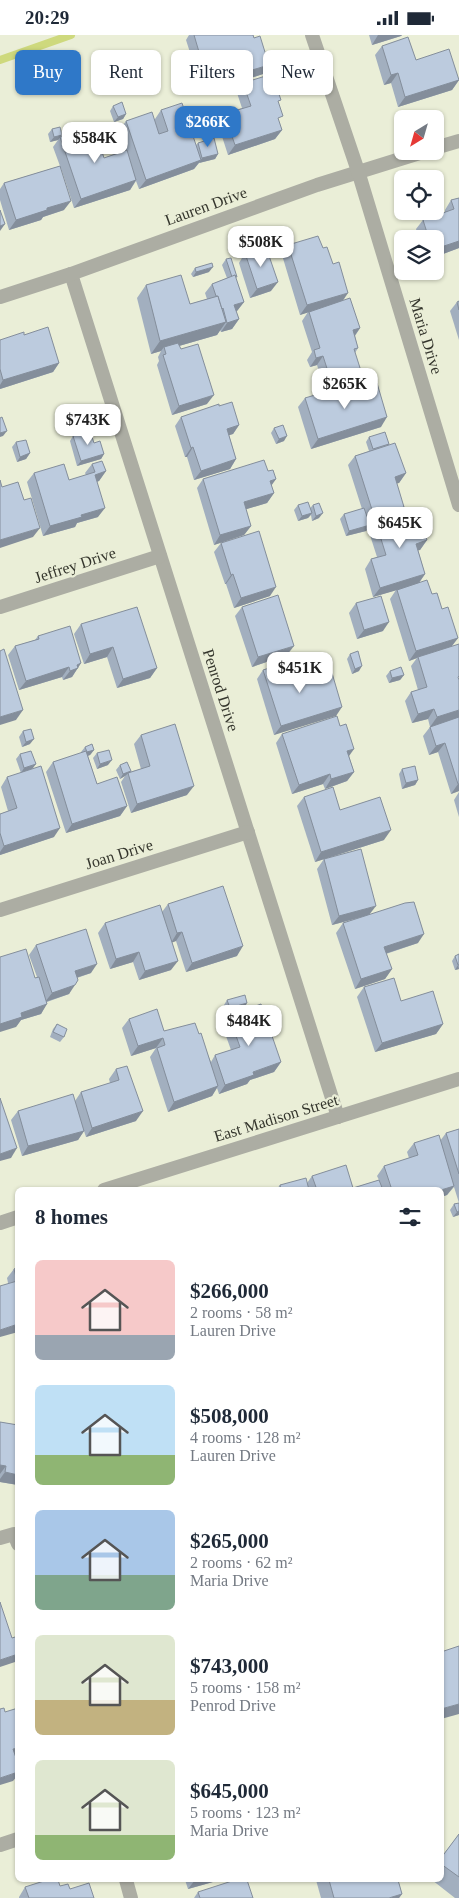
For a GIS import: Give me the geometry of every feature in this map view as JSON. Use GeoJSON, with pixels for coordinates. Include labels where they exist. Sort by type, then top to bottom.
{"type":"FeatureCollection","features":[{"type":"Feature","properties":{"kind":"street","name":"Maria Drive"},"geometry":{"type":"LineString","coordinates":[[312,35],[358,171],[459,505]]}},
{"type":"Feature","properties":{"kind":"street"},"geometry":{"type":"LineString","coordinates":[[444,146],[459,141]]}},
{"type":"Feature","properties":{"kind":"street","name":"Lauren Drive"},"geometry":{"type":"LineString","coordinates":[[0,297],[71,274],[308,188],[395,160]]}},
{"type":"Feature","properties":{"kind":"street","name":"Penrod Drive"},"geometry":{"type":"LineString","coordinates":[[71,274],[338,1117]]}},
{"type":"Feature","properties":{"kind":"street","name":"Jeffrey Drive"},"geometry":{"type":"LineString","coordinates":[[0,607],[160,556]]}},
{"type":"Feature","properties":{"kind":"street","name":"Joan Drive"},"geometry":{"type":"LineString","coordinates":[[0,910],[248,832]]}},
{"type":"Feature","properties":{"kind":"street","name":"East Madison Street"},"geometry":{"type":"LineString","coordinates":[[114,1187],[459,1079]]}},
{"type":"Feature","properties":{"kind":"street"},"geometry":{"type":"LineString","coordinates":[[0,1223],[15,1218]]}},
{"type":"Feature","properties":{"kind":"street"},"geometry":{"type":"LineString","coordinates":[[0,1538],[15,1539]]}},
{"type":"Feature","properties":{"kind":"street"},"geometry":{"type":"LineString","coordinates":[[0,1845],[15,1840]]}},
{"type":"Feature","properties":{"kind":"street"},"geometry":{"type":"LineString","coordinates":[[127,1882],[132,1898]]}},
{"type":"Feature","properties":{"kind":"building"},"geometry":{"type":"Polygon","coordinates":[[[194,35],[253,35],[254,38],[260,36],[264,50],[263,67],[253,70],[253,50],[198,50],[194,35]]]}},
{"type":"Feature","properties":{"kind":"building"},"geometry":{"type":"Polygon","coordinates":[[[408,37],[416,60],[449,49],[459,80],[405,97],[398,73],[391,75],[382,46],[408,37]]]}},
{"type":"Feature","properties":{"kind":"building"},"geometry":{"type":"Polygon","coordinates":[[[263,77],[263,95],[279,95],[281,100],[278,101],[283,116],[278,118],[282,130],[235,145],[224,114],[251,106],[247,95],[253,95],[253,80],[263,77]]]}},
{"type":"Feature","properties":{"kind":"building"},"geometry":{"type":"Polygon","coordinates":[[[122,102],[126,114],[118,117],[113,106],[122,102]]]}},
{"type":"Feature","properties":{"kind":"building"},"geometry":{"type":"Polygon","coordinates":[[[182,103],[201,160],[146,180],[126,121],[152,112],[159,134],[168,131],[161,110],[182,103]]]}},
{"type":"Feature","properties":{"kind":"building"},"geometry":{"type":"Polygon","coordinates":[[[94,126],[104,158],[127,150],[136,180],[81,199],[60,137],[94,126]]]}},
{"type":"Feature","properties":{"kind":"building"},"geometry":{"type":"Polygon","coordinates":[[[60,127],[62,135],[54,137],[52,129],[60,127]]]}},
{"type":"Feature","properties":{"kind":"building"},"geometry":{"type":"Polygon","coordinates":[[[214,138],[218,154],[202,158],[198,143],[214,138]]]}},
{"type":"Feature","properties":{"kind":"building"},"geometry":{"type":"Polygon","coordinates":[[[60,166],[71,201],[16,220],[4,183],[60,166]]]}},
{"type":"Feature","properties":{"kind":"building"},"geometry":{"type":"Polygon","coordinates":[[[459,198],[459,241],[444,246],[444,230],[426,230],[423,220],[444,220],[444,213],[454,209],[451,200],[459,198]]]}},
{"type":"Feature","properties":{"kind":"building"},"geometry":{"type":"Polygon","coordinates":[[[0,210],[5,224],[0,226],[0,210]]]}},
{"type":"Feature","properties":{"kind":"building"},"geometry":{"type":"Polygon","coordinates":[[[318,236],[323,248],[327,247],[333,264],[339,262],[348,293],[307,305],[288,245],[318,236]]]}},
{"type":"Feature","properties":{"kind":"building"},"geometry":{"type":"Polygon","coordinates":[[[266,247],[278,282],[257,289],[245,253],[266,247]]]}},
{"type":"Feature","properties":{"kind":"building"},"geometry":{"type":"Polygon","coordinates":[[[231,258],[237,277],[235,275],[232,277],[226,259],[231,258]]]}},
{"type":"Feature","properties":{"kind":"building"},"geometry":{"type":"Polygon","coordinates":[[[212,263],[213,267],[196,272],[195,268],[212,263]]]}},
{"type":"Feature","properties":{"kind":"building"},"geometry":{"type":"Polygon","coordinates":[[[181,275],[190,304],[218,296],[226,322],[160,341],[146,285],[181,275]]]}},
{"type":"Feature","properties":{"kind":"building"},"geometry":{"type":"Polygon","coordinates":[[[235,275],[244,302],[234,305],[239,319],[227,323],[223,308],[212,284],[235,275]]]}},
{"type":"Feature","properties":{"kind":"building"},"geometry":{"type":"Polygon","coordinates":[[[350,298],[360,328],[353,330],[358,348],[354,349],[361,371],[331,381],[323,356],[316,358],[314,350],[320,348],[309,312],[350,298]]]}},
{"type":"Feature","properties":{"kind":"building"},"geometry":{"type":"Polygon","coordinates":[[[48,327],[59,363],[3,380],[0,369],[0,340],[48,327]]]}},
{"type":"Feature","properties":{"kind":"building"},"geometry":{"type":"Polygon","coordinates":[[[178,343],[181,349],[198,344],[214,395],[179,406],[163,355],[166,354],[164,347],[178,343]]]}},
{"type":"Feature","properties":{"kind":"building"},"geometry":{"type":"Polygon","coordinates":[[[377,383],[387,417],[318,439],[305,398],[335,389],[337,395],[377,383]]]}},
{"type":"Feature","properties":{"kind":"building"},"geometry":{"type":"Polygon","coordinates":[[[232,402],[239,425],[227,429],[236,459],[201,471],[181,417],[219,404],[219,406],[232,402]]]}},
{"type":"Feature","properties":{"kind":"building"},"geometry":{"type":"Polygon","coordinates":[[[2,417],[7,431],[0,433],[0,418],[2,417]]]}},
{"type":"Feature","properties":{"kind":"building"},"geometry":{"type":"Polygon","coordinates":[[[283,425],[287,436],[279,439],[274,428],[283,425]]]}},
{"type":"Feature","properties":{"kind":"building"},"geometry":{"type":"Polygon","coordinates":[[[90,431],[94,443],[100,441],[104,454],[81,461],[73,436],[90,431]]]}},
{"type":"Feature","properties":{"kind":"building"},"geometry":{"type":"Polygon","coordinates":[[[385,432],[389,444],[373,449],[369,437],[385,432]]]}},
{"type":"Feature","properties":{"kind":"building"},"geometry":{"type":"Polygon","coordinates":[[[26,440],[30,453],[20,457],[16,442],[26,440]]]}},
{"type":"Feature","properties":{"kind":"building"},"geometry":{"type":"Polygon","coordinates":[[[395,443],[406,473],[395,477],[404,507],[374,516],[355,456],[395,443]]]}},
{"type":"Feature","properties":{"kind":"building"},"geometry":{"type":"Polygon","coordinates":[[[264,460],[268,471],[273,470],[276,479],[270,481],[274,493],[244,502],[251,526],[220,535],[203,479],[264,460]]]}},
{"type":"Feature","properties":{"kind":"building"},"geometry":{"type":"Polygon","coordinates":[[[102,461],[106,471],[95,475],[105,508],[50,526],[34,473],[64,464],[69,480],[95,472],[92,464],[102,461]]]}},
{"type":"Feature","properties":{"kind":"building"},"geometry":{"type":"Polygon","coordinates":[[[0,480],[2,487],[18,482],[24,500],[31,498],[40,528],[0,540],[0,480]]]}},
{"type":"Feature","properties":{"kind":"building"},"geometry":{"type":"Polygon","coordinates":[[[308,502],[312,513],[302,516],[298,505],[308,502]]]}},
{"type":"Feature","properties":{"kind":"building"},"geometry":{"type":"Polygon","coordinates":[[[319,503],[323,513],[316,516],[313,505],[319,503]]]}},
{"type":"Feature","properties":{"kind":"building"},"geometry":{"type":"Polygon","coordinates":[[[364,508],[370,525],[349,531],[344,514],[364,508]]]}},
{"type":"Feature","properties":{"kind":"building"},"geometry":{"type":"Polygon","coordinates":[[[417,510],[427,540],[416,544],[425,574],[380,588],[371,559],[386,555],[376,523],[417,510]]]}},
{"type":"Feature","properties":{"kind":"building"},"geometry":{"type":"Polygon","coordinates":[[[259,531],[276,587],[241,598],[233,574],[231,575],[221,543],[259,531]]]}},
{"type":"Feature","properties":{"kind":"building"},"geometry":{"type":"Polygon","coordinates":[[[427,580],[432,594],[437,593],[442,609],[448,607],[458,638],[416,651],[397,590],[427,580]]]}},
{"type":"Feature","properties":{"kind":"building"},"geometry":{"type":"Polygon","coordinates":[[[278,595],[294,646],[258,657],[242,607],[278,595]]]}},
{"type":"Feature","properties":{"kind":"building"},"geometry":{"type":"Polygon","coordinates":[[[381,596],[389,622],[364,630],[356,603],[381,596]]]}},
{"type":"Feature","properties":{"kind":"building"},"geometry":{"type":"Polygon","coordinates":[[[137,607],[157,668],[123,679],[113,647],[90,654],[81,624],[137,607]]]}},
{"type":"Feature","properties":{"kind":"building"},"geometry":{"type":"Polygon","coordinates":[[[70,626],[81,663],[77,665],[78,668],[70,671],[69,667],[26,681],[15,646],[39,639],[38,636],[70,626]]]}},
{"type":"Feature","properties":{"kind":"building"},"geometry":{"type":"Polygon","coordinates":[[[459,644],[459,710],[437,717],[434,709],[418,714],[411,692],[427,687],[418,657],[459,644]]]}},
{"type":"Feature","properties":{"kind":"building"},"geometry":{"type":"Polygon","coordinates":[[[4,649],[23,710],[0,717],[0,651],[4,649]]]}},
{"type":"Feature","properties":{"kind":"building"},"geometry":{"type":"Polygon","coordinates":[[[358,651],[362,666],[355,669],[350,654],[358,651]]]}},
{"type":"Feature","properties":{"kind":"building"},"geometry":{"type":"Polygon","coordinates":[[[294,660],[301,683],[332,673],[342,707],[281,726],[263,670],[294,660]]]}},
{"type":"Feature","properties":{"kind":"building"},"geometry":{"type":"Polygon","coordinates":[[[401,667],[404,675],[392,678],[390,671],[401,667]]]}},
{"type":"Feature","properties":{"kind":"building"},"geometry":{"type":"Polygon","coordinates":[[[337,716],[340,726],[346,724],[354,749],[347,751],[354,772],[331,779],[330,774],[299,785],[282,734],[337,716]]]}},
{"type":"Feature","properties":{"kind":"building"},"geometry":{"type":"Polygon","coordinates":[[[459,717],[458,784],[445,743],[436,746],[430,727],[459,717]]]}},
{"type":"Feature","properties":{"kind":"building"},"geometry":{"type":"Polygon","coordinates":[[[175,724],[194,786],[137,804],[128,773],[150,766],[141,735],[175,724]]]}},
{"type":"Feature","properties":{"kind":"building"},"geometry":{"type":"Polygon","coordinates":[[[31,729],[34,739],[26,742],[23,731],[31,729]]]}},
{"type":"Feature","properties":{"kind":"building"},"geometry":{"type":"Polygon","coordinates":[[[92,744],[94,750],[87,752],[85,747],[92,744]]]}},
{"type":"Feature","properties":{"kind":"building"},"geometry":{"type":"Polygon","coordinates":[[[109,750],[112,760],[100,764],[97,753],[109,750]]]}},
{"type":"Feature","properties":{"kind":"building"},"geometry":{"type":"Polygon","coordinates":[[[31,751],[36,764],[24,768],[20,754],[31,751]]]}},
{"type":"Feature","properties":{"kind":"building"},"geometry":{"type":"Polygon","coordinates":[[[86,751],[97,784],[117,777],[127,806],[72,824],[53,762],[86,751]]]}},
{"type":"Feature","properties":{"kind":"building"},"geometry":{"type":"Polygon","coordinates":[[[127,762],[131,771],[123,774],[120,765],[127,762]]]}},
{"type":"Feature","properties":{"kind":"building"},"geometry":{"type":"Polygon","coordinates":[[[41,766],[60,828],[4,846],[0,833],[0,814],[17,808],[7,777],[41,766]]]}},
{"type":"Feature","properties":{"kind":"building"},"geometry":{"type":"Polygon","coordinates":[[[415,766],[418,780],[406,783],[402,769],[415,766]]]}},
{"type":"Feature","properties":{"kind":"building"},"geometry":{"type":"Polygon","coordinates":[[[333,787],[340,810],[380,797],[391,830],[321,852],[304,797],[333,787]]]}},
{"type":"Feature","properties":{"kind":"building"},"geometry":{"type":"Polygon","coordinates":[[[361,849],[376,906],[339,916],[324,859],[361,849]]]}},
{"type":"Feature","properties":{"kind":"building"},"geometry":{"type":"Polygon","coordinates":[[[223,886],[243,946],[192,963],[182,932],[177,933],[168,904],[223,886]]]}},
{"type":"Feature","properties":{"kind":"building"},"geometry":{"type":"Polygon","coordinates":[[[414,902],[424,934],[384,947],[392,969],[361,979],[343,923],[405,903],[414,902]]]}},
{"type":"Feature","properties":{"kind":"building"},"geometry":{"type":"Polygon","coordinates":[[[160,905],[178,961],[145,971],[139,952],[116,959],[105,923],[160,905]]]}},
{"type":"Feature","properties":{"kind":"building"},"geometry":{"type":"Polygon","coordinates":[[[86,929],[97,964],[75,971],[78,980],[75,985],[52,993],[36,945],[86,929]]]}},
{"type":"Feature","properties":{"kind":"building"},"geometry":{"type":"Polygon","coordinates":[[[26,949],[35,978],[39,977],[47,1004],[21,1013],[22,1017],[0,1024],[0,957],[26,949]]]}},
{"type":"Feature","properties":{"kind":"building"},"geometry":{"type":"Polygon","coordinates":[[[459,954],[459,965],[458,965],[455,956],[459,954]]]}},
{"type":"Feature","properties":{"kind":"building"},"geometry":{"type":"Polygon","coordinates":[[[394,978],[401,1001],[433,991],[443,1024],[382,1043],[364,987],[394,978]]]}},
{"type":"Feature","properties":{"kind":"building"},"geometry":{"type":"Polygon","coordinates":[[[245,995],[247,1003],[230,1008],[227,1000],[245,995]]]}},
{"type":"Feature","properties":{"kind":"building"},"geometry":{"type":"Polygon","coordinates":[[[261,1004],[281,1062],[253,1072],[254,1075],[225,1085],[215,1055],[240,1047],[229,1016],[261,1004]]]}},
{"type":"Feature","properties":{"kind":"building"},"geometry":{"type":"Polygon","coordinates":[[[157,1009],[164,1031],[195,1023],[199,1034],[201,1033],[218,1086],[174,1102],[157,1048],[165,1045],[163,1038],[138,1046],[129,1019],[157,1009]]]}},
{"type":"Feature","properties":{"kind":"building"},"geometry":{"type":"Polygon","coordinates":[[[57,1024],[67,1029],[64,1037],[53,1032],[57,1024]]]}},
{"type":"Feature","properties":{"kind":"building"},"geometry":{"type":"Polygon","coordinates":[[[127,1066],[143,1111],[92,1128],[81,1092],[119,1080],[116,1069],[127,1066]]]}},
{"type":"Feature","properties":{"kind":"building"},"geometry":{"type":"Polygon","coordinates":[[[73,1094],[84,1131],[28,1146],[18,1111],[73,1094]]]}},
{"type":"Feature","properties":{"kind":"building"},"geometry":{"type":"Polygon","coordinates":[[[0,1098],[17,1148],[0,1154],[0,1098]]]}},
{"type":"Feature","properties":{"kind":"building"},"geometry":{"type":"Polygon","coordinates":[[[459,1129],[459,1174],[446,1133],[459,1129]]]}},
{"type":"Feature","properties":{"kind":"building"},"geometry":{"type":"Polygon","coordinates":[[[439,1135],[454,1186],[444,1189],[444,1187],[391,1187],[384,1166],[418,1155],[414,1143],[439,1135]]]}},
{"type":"Feature","properties":{"kind":"building"},"geometry":{"type":"Polygon","coordinates":[[[346,1165],[353,1187],[316,1187],[312,1176],[346,1165]]]}},
{"type":"Feature","properties":{"kind":"building"},"geometry":{"type":"Polygon","coordinates":[[[306,1178],[308,1187],[280,1187],[280,1185],[306,1178]]]}},
{"type":"Feature","properties":{"kind":"building"},"geometry":{"type":"Polygon","coordinates":[[[379,1180],[382,1187],[356,1187],[379,1180]]]}},
{"type":"Feature","properties":{"kind":"building"},"geometry":{"type":"Polygon","coordinates":[[[459,1203],[459,1211],[457,1212],[454,1204],[459,1203]]]}},
{"type":"Feature","properties":{"kind":"building"},"geometry":{"type":"Polygon","coordinates":[[[15,1282],[15,1325],[0,1330],[0,1286],[15,1282]]]}},
{"type":"Feature","properties":{"kind":"building"},"geometry":{"type":"Polygon","coordinates":[[[0,1422],[15,1424],[15,1474],[5,1472],[6,1466],[0,1465],[0,1422]]]}},
{"type":"Feature","properties":{"kind":"building"},"geometry":{"type":"Polygon","coordinates":[[[0,1602],[12,1638],[15,1637],[15,1655],[0,1660],[0,1602]]]}},
{"type":"Feature","properties":{"kind":"building"},"geometry":{"type":"Polygon","coordinates":[[[459,1646],[459,1704],[444,1708],[444,1651],[459,1646]]]}},
{"type":"Feature","properties":{"kind":"building"},"geometry":{"type":"Polygon","coordinates":[[[4,1708],[5,1712],[15,1709],[15,1749],[13,1749],[15,1773],[0,1778],[0,1709],[4,1708]]]}},
{"type":"Feature","properties":{"kind":"building"},"geometry":{"type":"Polygon","coordinates":[[[459,1834],[459,1877],[444,1866],[444,1854],[459,1834]]]}},
{"type":"Feature","properties":{"kind":"building"},"geometry":{"type":"Polygon","coordinates":[[[41,1882],[59,1882],[60,1886],[68,1884],[70,1889],[89,1883],[94,1898],[29,1898],[25,1887],[41,1882]]]}},
{"type":"Feature","properties":{"kind":"building"},"geometry":{"type":"Polygon","coordinates":[[[229,1882],[248,1882],[253,1898],[200,1898],[198,1892],[229,1882]]]}},
{"type":"Feature","properties":{"kind":"building"},"geometry":{"type":"Polygon","coordinates":[[[330,1882],[399,1882],[402,1894],[389,1898],[334,1898],[330,1882]]]}},
{"type":"Feature","properties":{"kind":"waterway"},"geometry":{"type":"LineString","coordinates":[[0,60],[71,35]]}}]}
